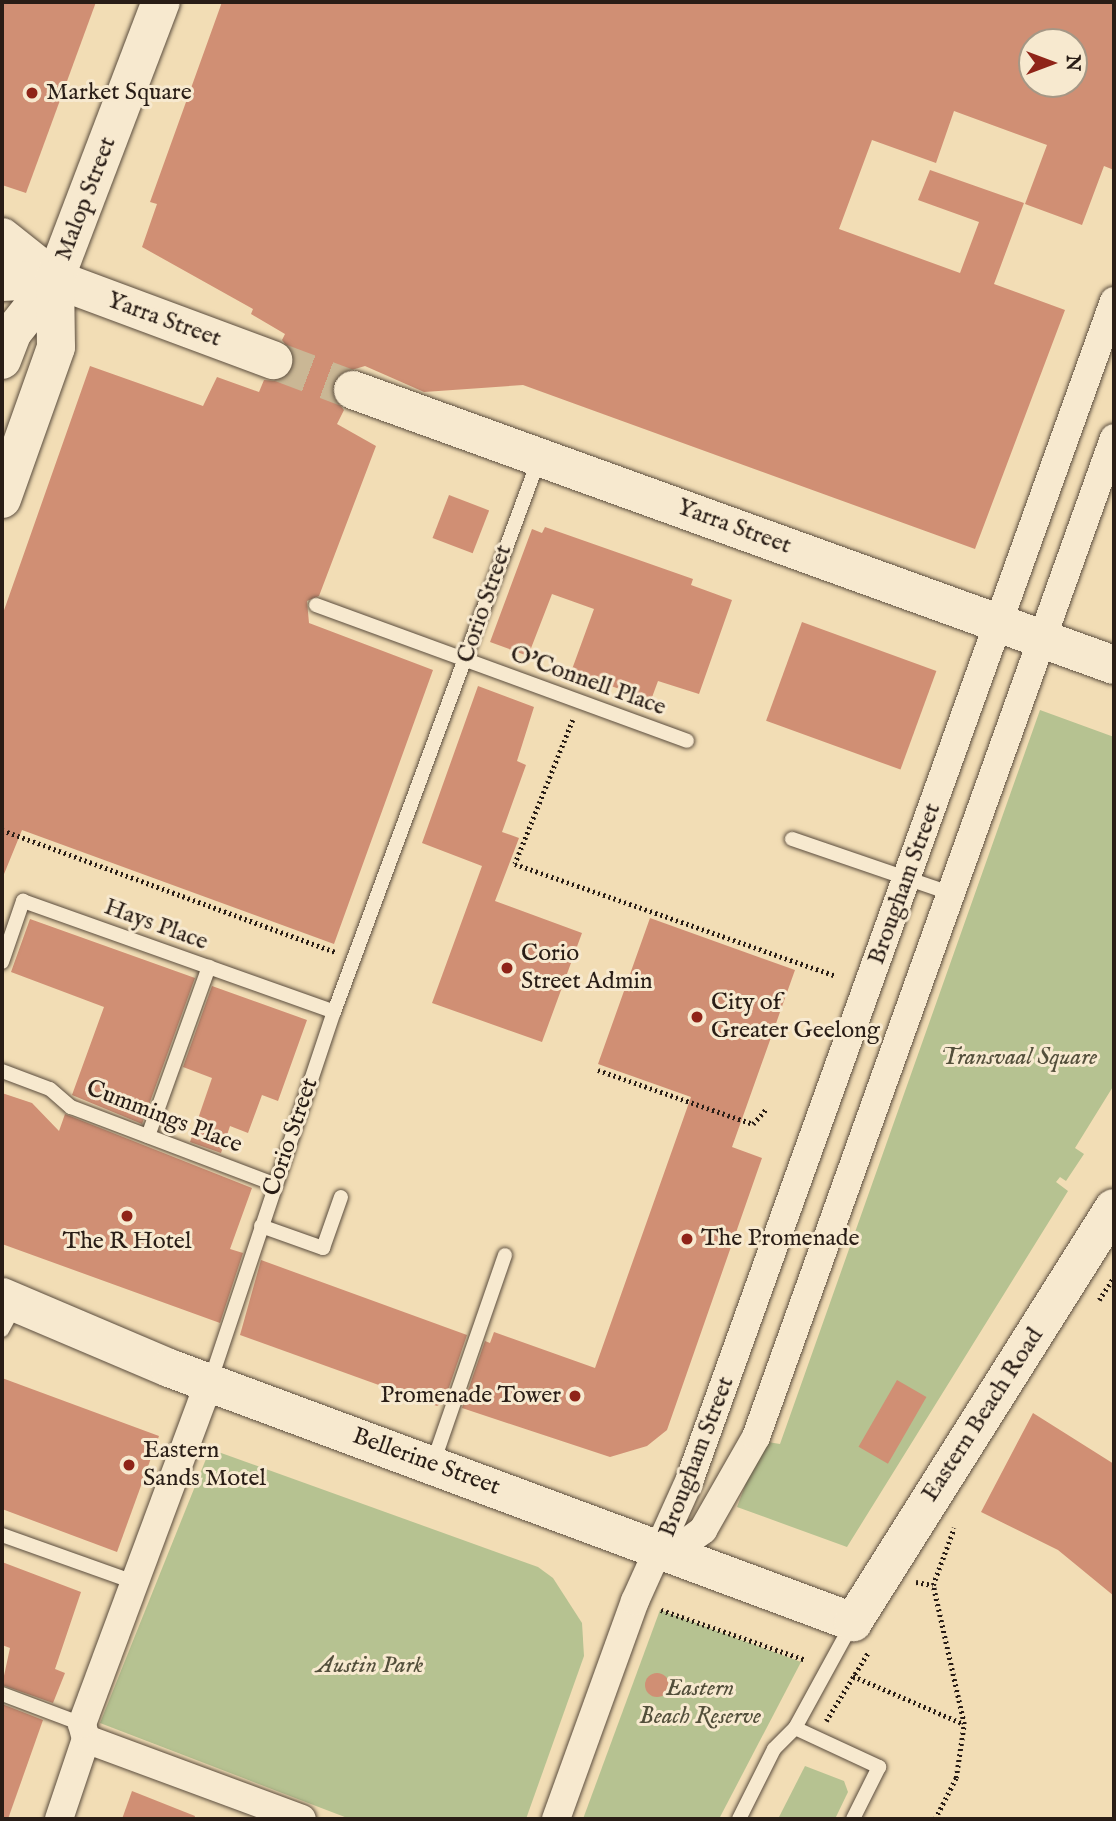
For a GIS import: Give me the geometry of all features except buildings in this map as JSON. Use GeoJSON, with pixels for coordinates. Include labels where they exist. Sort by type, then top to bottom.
{"type":"FeatureCollection","features":[{"type":"Feature","properties":{"kind":"street","name":"Malop Street"},"geometry":{"type":"LineString","coordinates":[[2,360],[13,332],[55,279],[161,2]]}},
{"type":"Feature","properties":{"kind":"street","name":"Yarra Street"},"geometry":{"type":"LineString","coordinates":[[2,237],[55,279],[273,360]]}},
{"type":"Feature","properties":{"kind":"street","name":"Malop Street"},"geometry":{"type":"LineString","coordinates":[[2,499],[56,347],[55,279]]}},
{"type":"Feature","properties":{"kind":"street","name":"Yarra Street"},"geometry":{"type":"LineString","coordinates":[[2,282],[55,279]]}},
{"type":"Feature","properties":{"kind":"street","name":"Brougham Street"},"geometry":{"type":"LineString","coordinates":[[663,1549],[1114,301]]}},
{"type":"Feature","properties":{"kind":"street","name":"Yarra Street"},"geometry":{"type":"LineString","coordinates":[[354,390],[1114,664]]}},
{"type":"Feature","properties":{"kind":"street","name":"Brougham Street"},"geometry":{"type":"LineString","coordinates":[[663,1549],[688,1541],[703,1530],[753,1443],[1114,438]]}},
{"type":"Feature","properties":{"kind":"street"},"geometry":{"type":"LineString","coordinates":[[797,1182],[840,1198]]}},
{"type":"Feature","properties":{"kind":"street","name":"Eastern Beach Road"},"geometry":{"type":"LineString","coordinates":[[853,1622],[1114,1208]]}},
{"type":"Feature","properties":{"kind":"street","name":"Bellerine Street"},"geometry":{"type":"LineString","coordinates":[[7,1310],[663,1549],[853,1622]]}},
{"type":"Feature","properties":{"kind":"street","name":"Corio Street"},"geometry":{"type":"LineString","coordinates":[[60,1819],[84,1731],[134,1582],[209,1383]]}},
{"type":"Feature","properties":{"kind":"street"},"geometry":{"type":"LineString","coordinates":[[556,1819],[635,1601],[663,1549]]}},
{"type":"Feature","properties":{"kind":"street"},"geometry":{"type":"LineString","coordinates":[[84,1731],[302,1819]]}},
{"type":"Feature","properties":{"kind":"lane","name":"Corio Street"},"geometry":{"type":"LineString","coordinates":[[209,1383],[274,1184],[334,1013],[540,457]]}},
{"type":"Feature","properties":{"kind":"lane","name":"O'Connell Place"},"geometry":{"type":"LineString","coordinates":[[316,606],[579,704],[687,741]]}},
{"type":"Feature","properties":{"kind":"lane"},"geometry":{"type":"LineString","coordinates":[[792,839],[950,893]]}},
{"type":"Feature","properties":{"kind":"lane","name":"Hays Place"},"geometry":{"type":"LineString","coordinates":[[2,961],[23,901],[334,1013]]}},
{"type":"Feature","properties":{"kind":"lane"},"geometry":{"type":"LineString","coordinates":[[148,1136],[209,967]]}},
{"type":"Feature","properties":{"kind":"lane","name":"Cummings Place"},"geometry":{"type":"LineString","coordinates":[[2,1070],[50,1088],[71,1107],[274,1184]]}},
{"type":"Feature","properties":{"kind":"lane"},"geometry":{"type":"LineString","coordinates":[[261,1226],[323,1248],[341,1197]]}},
{"type":"Feature","properties":{"kind":"lane"},"geometry":{"type":"LineString","coordinates":[[433,1465],[505,1255]]}},
{"type":"Feature","properties":{"kind":"lane"},"geometry":{"type":"LineString","coordinates":[[2,1535],[134,1582]]}},
{"type":"Feature","properties":{"kind":"lane"},"geometry":{"type":"LineString","coordinates":[[739,1819],[774,1749],[795,1728],[853,1622]]}},
{"type":"Feature","properties":{"kind":"lane"},"geometry":{"type":"LineString","coordinates":[[2,1694],[84,1731]]}},
{"type":"Feature","properties":{"kind":"lane"},"geometry":{"type":"LineString","coordinates":[[795,1728],[879,1767],[853,1819]]}},
{"type":"Feature","properties":{"kind":"path"},"geometry":{"type":"LineString","coordinates":[[579,704],[515,864],[836,976]]}},
{"type":"Feature","properties":{"kind":"path"},"geometry":{"type":"LineString","coordinates":[[2,830],[336,951]]}},
{"type":"Feature","properties":{"kind":"path"},"geometry":{"type":"LineString","coordinates":[[598,1070],[753,1124],[767,1108]]}},
{"type":"Feature","properties":{"kind":"path"},"geometry":{"type":"LineString","coordinates":[[1092,1309],[1114,1278]]}},
{"type":"Feature","properties":{"kind":"path"},"geometry":{"type":"LineString","coordinates":[[936,1819],[956,1778],[964,1724],[933,1585],[956,1521]]}},
{"type":"Feature","properties":{"kind":"path"},"geometry":{"type":"LineString","coordinates":[[655,1608],[806,1660]]}},
{"type":"Feature","properties":{"kind":"path"},"geometry":{"type":"LineString","coordinates":[[817,1738],[853,1676],[964,1724]]}},
{"type":"Feature","properties":{"kind":"green space","name":"Transvaal Square"},"geometry":{"type":"Polygon","coordinates":[[[1040,710],[1114,737],[1114,1085],[1075,1148],[1084,1154],[1066,1181],[1060,1177],[1056,1182],[1068,1191],[847,1547],[737,1507],[762,1441],[780,1444],[1040,710]]]}},
{"type":"Feature","properties":{"kind":"green space","name":"Austin Park"},"geometry":{"type":"Polygon","coordinates":[[[210,1449],[538,1567],[553,1578],[582,1623],[584,1656],[526,1819],[350,1819],[100,1723],[210,1449]]]}},
{"type":"Feature","properties":{"kind":"green space","name":"Eastern Beach Reserve"},"geometry":{"type":"Polygon","coordinates":[[[660,1610],[801,1662],[719,1819],[583,1819],[660,1610]]]}},
{"type":"Feature","properties":{"kind":"green space"},"geometry":{"type":"Polygon","coordinates":[[[805,1766],[844,1781],[848,1792],[835,1819],[778,1819],[805,1766]]]}},
{"type":"Feature","properties":{"kind":"tunnel"},"geometry":{"type":"LineString","coordinates":[[273,360],[353,390]]}},
{"type":"Feature","properties":{"kind":"place","name":"Market Square"},"geometry":{"type":"Point","coordinates":[32,93]}},
{"type":"Feature","properties":{"kind":"place","name":"Corio Street Admin"},"geometry":{"type":"Point","coordinates":[507,968]}},
{"type":"Feature","properties":{"kind":"place","name":"City of Greater Geelong"},"geometry":{"type":"Point","coordinates":[697,1017]}},
{"type":"Feature","properties":{"kind":"place","name":"The R Hotel"},"geometry":{"type":"Point","coordinates":[127,1216]}},
{"type":"Feature","properties":{"kind":"place","name":"The Promenade"},"geometry":{"type":"Point","coordinates":[687,1239]}},
{"type":"Feature","properties":{"kind":"place","name":"Promenade Tower"},"geometry":{"type":"Point","coordinates":[575,1396]}},
{"type":"Feature","properties":{"kind":"place","name":"Eastern Sands Motel"},"geometry":{"type":"Point","coordinates":[129,1465]}}]}
